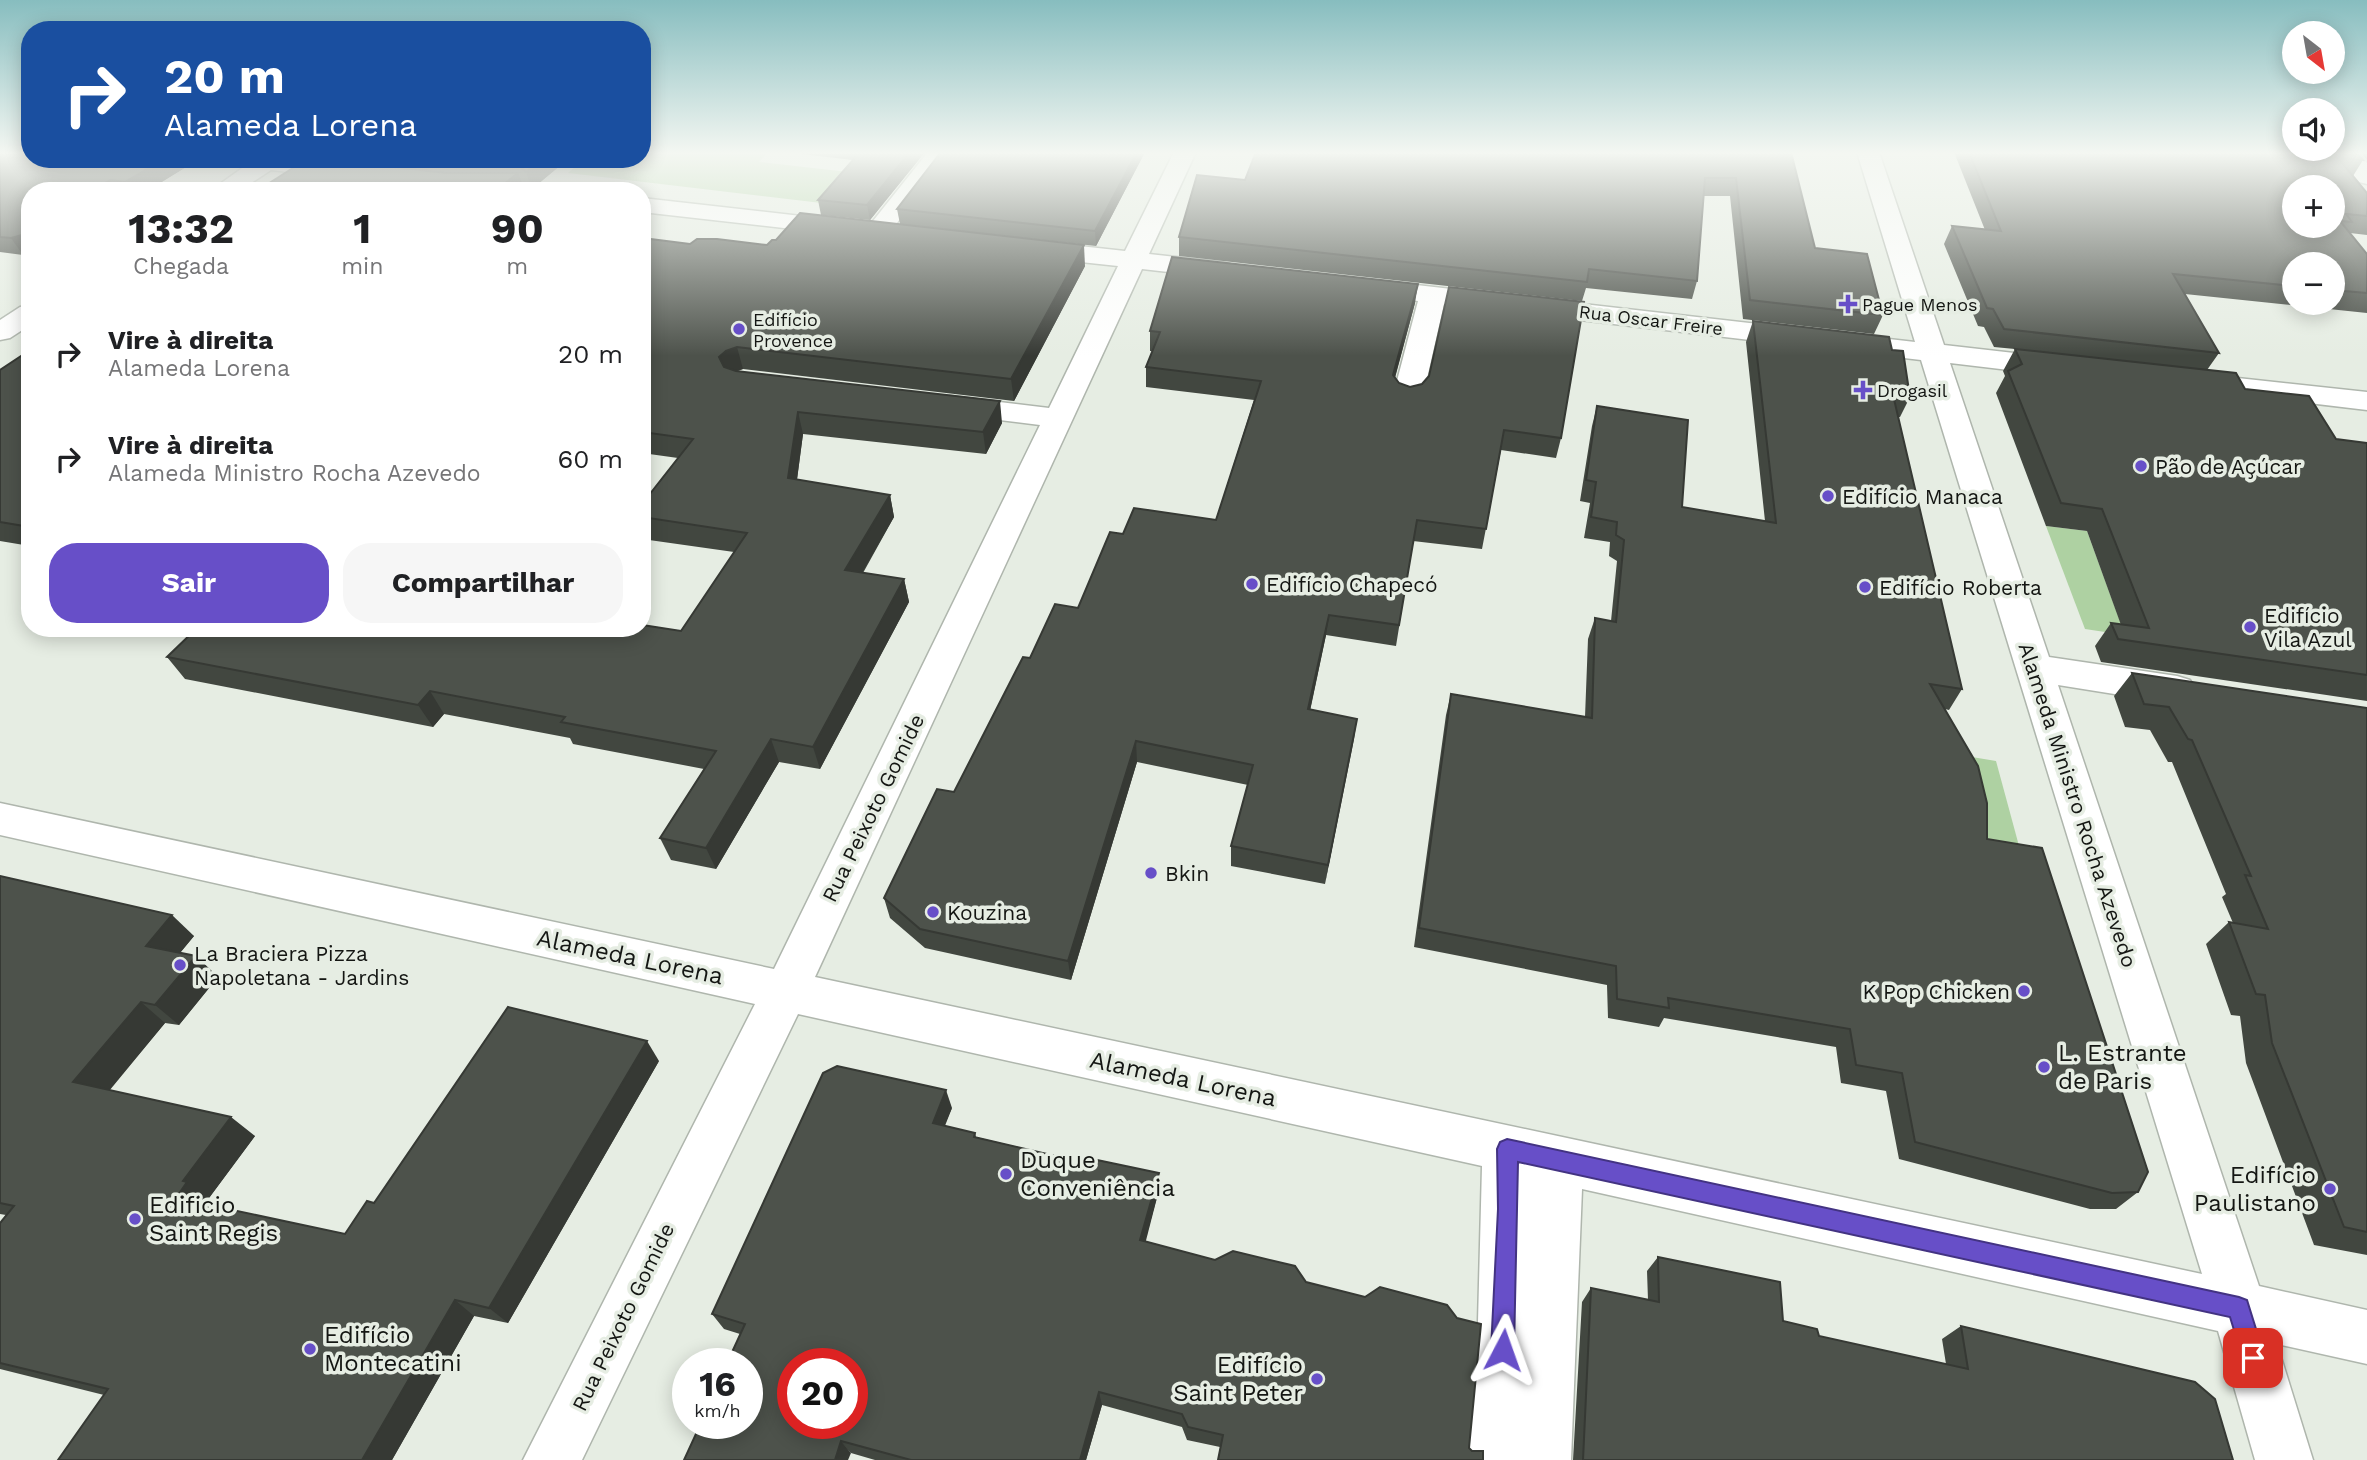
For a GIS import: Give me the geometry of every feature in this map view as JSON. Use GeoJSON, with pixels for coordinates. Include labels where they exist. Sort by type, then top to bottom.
{"type":"FeatureCollection","features":[{"type":"Feature","properties":{"kind":"street"},"geometry":{"type":"LineString","coordinates":[[779,220],[905,234]]}},
{"type":"Feature","properties":{"kind":"street"},"geometry":{"type":"LineString","coordinates":[[878,231],[887,220]]}},
{"type":"Feature","properties":{"kind":"street","name":"Rua Peixoto Gomide"},"geometry":{"type":"LineString","coordinates":[[552,1460],[785,991],[1153,220]]}},
{"type":"Feature","properties":{"kind":"street","name":"Alameda Ministro Rocha Azevedo"},"geometry":{"type":"LineString","coordinates":[[1890,220],[2239,1308],[2284,1460]]}},
{"type":"Feature","properties":{"kind":"street"},"geometry":{"type":"LineString","coordinates":[[1012,247],[1242,273]]}},
{"type":"Feature","properties":{"kind":"street","name":"Rua Oscar Freire"},"geometry":{"type":"LineString","coordinates":[[1337,284],[2089,370]]}},
{"type":"Feature","properties":{"kind":"street"},"geometry":{"type":"LineString","coordinates":[[1408,396],[1433,295]]}},
{"type":"Feature","properties":{"kind":"street"},"geometry":{"type":"LineString","coordinates":[[0,302],[21,305]]}},
{"type":"Feature","properties":{"kind":"street"},"geometry":{"type":"LineString","coordinates":[[1,331],[21,319]]}},
{"type":"Feature","properties":{"kind":"street"},"geometry":{"type":"LineString","coordinates":[[1,331],[21,333]]}},
{"type":"Feature","properties":{"kind":"street"},"geometry":{"type":"LineString","coordinates":[[2172,379],[2367,401]]}},
{"type":"Feature","properties":{"kind":"street"},"geometry":{"type":"LineString","coordinates":[[923,402],[1059,418]]}},
{"type":"Feature","properties":{"kind":"street"},"geometry":{"type":"LineString","coordinates":[[2034,668],[2215,696]]}},
{"type":"Feature","properties":{"kind":"street","name":"Alameda Lorena"},"geometry":{"type":"LineString","coordinates":[[0,819],[2367,1337]]}},
{"type":"Feature","properties":{"kind":"street"},"geometry":{"type":"LineString","coordinates":[[1493,1460],[1505,1322],[1507,1149]]}},
{"type":"Feature","properties":{"kind":"street"},"geometry":{"type":"LineString","coordinates":[[1542,1460],[1558,1161]]}},
{"type":"Feature","properties":{"kind":"green space"},"geometry":{"type":"Polygon","coordinates":[[[2046,526],[2087,531],[2125,635],[2085,629],[2046,526]]]}},
{"type":"Feature","properties":{"kind":"green space"},"geometry":{"type":"Polygon","coordinates":[[[1936,751],[1996,761],[2025,868],[1966,858],[1936,751]]]}},
{"type":"Feature","properties":{"kind":"building"},"geometry":{"type":"Polygon","coordinates":[[[0,220],[21,220],[21,235],[0,237],[0,220]]]}},
{"type":"Feature","properties":{"kind":"building"},"geometry":{"type":"Polygon","coordinates":[[[794,220],[863,220],[1084,245],[1011,379],[737,347],[719,357],[724,367],[736,371],[1000,401],[983,432],[798,412],[788,478],[890,495],[845,570],[904,579],[813,747],[771,739],[706,848],[660,838],[716,751],[561,722],[565,717],[430,691],[418,705],[167,657],[188,637],[651,637],[651,626],[681,631],[747,533],[651,518],[651,493],[693,439],[651,433],[651,239],[690,244],[697,239],[717,239],[767,245],[776,240],[794,220]]]}},
{"type":"Feature","properties":{"kind":"building"},"geometry":{"type":"Polygon","coordinates":[[[997,220],[1101,220],[1095,231],[997,220]]]}},
{"type":"Feature","properties":{"kind":"building"},"geometry":{"type":"Polygon","coordinates":[[[1184,220],[1702,220],[1697,281],[1589,269],[1587,282],[1179,237],[1184,220]]]}},
{"type":"Feature","properties":{"kind":"building"},"geometry":{"type":"Polygon","coordinates":[[[1741,220],[1808,220],[1815,248],[1867,254],[1883,315],[1750,300],[1741,220]]]}},
{"type":"Feature","properties":{"kind":"building"},"geometry":{"type":"Polygon","coordinates":[[[1997,220],[2282,220],[2282,238],[2345,238],[2345,227],[2367,254],[2367,293],[2345,291],[2345,252],[2282,252],[2282,285],[2173,274],[2219,353],[2004,329],[1993,309],[1987,308],[1952,226],[2001,231],[1997,220]]]}},
{"type":"Feature","properties":{"kind":"building"},"geometry":{"type":"Polygon","coordinates":[[[1172,257],[1418,284],[1393,375],[1399,383],[1410,387],[1422,384],[1429,376],[1449,287],[1584,302],[1561,438],[1504,430],[1486,529],[1417,520],[1399,625],[1329,615],[1308,709],[1357,719],[1328,865],[1231,846],[1253,765],[1136,741],[1068,961],[920,929],[884,898],[937,789],[954,792],[1023,657],[1030,658],[1055,604],[1078,608],[1110,532],[1123,534],[1134,508],[1216,520],[1261,381],[1146,367],[1160,332],[1150,331],[1172,257]]]}},
{"type":"Feature","properties":{"kind":"building"},"geometry":{"type":"Polygon","coordinates":[[[1753,321],[1889,337],[1892,350],[1903,351],[1910,397],[1893,395],[1962,689],[1930,684],[1978,766],[1987,803],[1987,839],[2042,848],[2148,1172],[2138,1192],[2112,1193],[1915,1142],[1902,1073],[1856,1065],[1850,1029],[1668,998],[1669,1008],[1617,999],[1616,966],[1419,928],[1451,694],[1592,718],[1595,618],[1616,622],[1624,540],[1616,535],[1617,522],[1591,517],[1596,482],[1586,480],[1597,406],[1688,420],[1682,507],[1776,523],[1753,321]]]}},
{"type":"Feature","properties":{"kind":"building"},"geometry":{"type":"Polygon","coordinates":[[[2015,349],[2236,373],[2245,389],[2309,396],[2336,439],[2367,443],[2367,675],[2118,639],[2111,623],[2149,628],[2102,509],[2061,503],[2008,371],[2022,364],[2015,349]]]}},
{"type":"Feature","properties":{"kind":"building"},"geometry":{"type":"Polygon","coordinates":[[[21,356],[21,526],[0,522],[0,370],[21,356]]]}},
{"type":"Feature","properties":{"kind":"building"},"geometry":{"type":"Polygon","coordinates":[[[2132,673],[2367,708],[2367,1232],[2344,1227],[2272,1043],[2265,995],[2256,994],[2229,922],[2268,929],[2245,875],[2251,876],[2192,740],[2188,739],[2169,707],[2144,704],[2132,673]]]}},
{"type":"Feature","properties":{"kind":"building"},"geometry":{"type":"Polygon","coordinates":[[[0,876],[172,915],[146,946],[196,956],[155,1005],[141,1002],[73,1082],[231,1117],[183,1181],[187,1182],[176,1198],[345,1234],[367,1201],[374,1203],[508,1007],[647,1041],[489,1308],[455,1300],[362,1460],[58,1460],[108,1389],[0,1363],[0,1223],[14,1206],[0,1203],[0,876]]]}},
{"type":"Feature","properties":{"kind":"building"},"geometry":{"type":"Polygon","coordinates":[[[837,1066],[946,1090],[933,1123],[975,1133],[974,1137],[1090,1164],[1092,1159],[1159,1173],[1140,1240],[1215,1260],[1233,1251],[1295,1266],[1306,1282],[1365,1297],[1380,1287],[1447,1305],[1457,1318],[1481,1324],[1469,1448],[1472,1451],[1483,1451],[1483,1460],[1218,1460],[1223,1435],[1188,1427],[1182,1414],[1099,1392],[1080,1460],[911,1460],[841,1441],[835,1460],[684,1460],[694,1439],[763,1439],[763,1348],[734,1348],[745,1324],[712,1314],[823,1073],[837,1066]]]}},
{"type":"Feature","properties":{"kind":"building"},"geometry":{"type":"Polygon","coordinates":[[[1658,1257],[1780,1282],[1783,1321],[1817,1329],[1819,1336],[1968,1369],[1961,1326],[2195,1382],[2215,1399],[2233,1460],[1583,1460],[1591,1288],[1659,1302],[1658,1257]]]}},
{"type":"Feature","properties":{"kind":"place","name":"Pague Menos"},"geometry":{"type":"Point","coordinates":[1848,304]}},
{"type":"Feature","properties":{"kind":"place","name":"Edifício Provence"},"geometry":{"type":"Point","coordinates":[739,329]}},
{"type":"Feature","properties":{"kind":"place","name":"Drogasil"},"geometry":{"type":"Point","coordinates":[1863,390]}},
{"type":"Feature","properties":{"kind":"place","name":"Pão de Açúcar"},"geometry":{"type":"Point","coordinates":[2141,466]}},
{"type":"Feature","properties":{"kind":"place","name":"Edifício Manaca"},"geometry":{"type":"Point","coordinates":[1828,496]}},
{"type":"Feature","properties":{"kind":"place","name":"Edifício Chapecó"},"geometry":{"type":"Point","coordinates":[1252,584]}},
{"type":"Feature","properties":{"kind":"place","name":"Edifício Roberta"},"geometry":{"type":"Point","coordinates":[1865,587]}},
{"type":"Feature","properties":{"kind":"place","name":"Edifício Vila Azul"},"geometry":{"type":"Point","coordinates":[2250,627]}},
{"type":"Feature","properties":{"kind":"place","name":"Bkin"},"geometry":{"type":"Point","coordinates":[1151,873]}},
{"type":"Feature","properties":{"kind":"place","name":"Kouzina"},"geometry":{"type":"Point","coordinates":[933,912]}},
{"type":"Feature","properties":{"kind":"place","name":"La Braciera Pizza Napoletana - Jardins"},"geometry":{"type":"Point","coordinates":[180,965]}},
{"type":"Feature","properties":{"kind":"place","name":"K Pop Chicken"},"geometry":{"type":"Point","coordinates":[2024,991]}},
{"type":"Feature","properties":{"kind":"place","name":"L. Estrante de Paris"},"geometry":{"type":"Point","coordinates":[2044,1067]}},
{"type":"Feature","properties":{"kind":"place","name":"Duque Conveniência"},"geometry":{"type":"Point","coordinates":[1006,1174]}},
{"type":"Feature","properties":{"kind":"place","name":"Edifício Paulistano"},"geometry":{"type":"Point","coordinates":[2330,1189]}},
{"type":"Feature","properties":{"kind":"place","name":"Edificio Saint Regis"},"geometry":{"type":"Point","coordinates":[135,1219]}},
{"type":"Feature","properties":{"kind":"place","name":"Edifício Montecatini"},"geometry":{"type":"Point","coordinates":[310,1349]}},
{"type":"Feature","properties":{"kind":"place","name":"Edifício Saint Peter"},"geometry":{"type":"Point","coordinates":[1317,1379]}},
{"type":"Feature","properties":{"kind":"route"},"geometry":{"type":"LineString","coordinates":[[1503,1350],[1508,1209],[1507,1149],[2239,1308],[2253,1358]]}}]}
